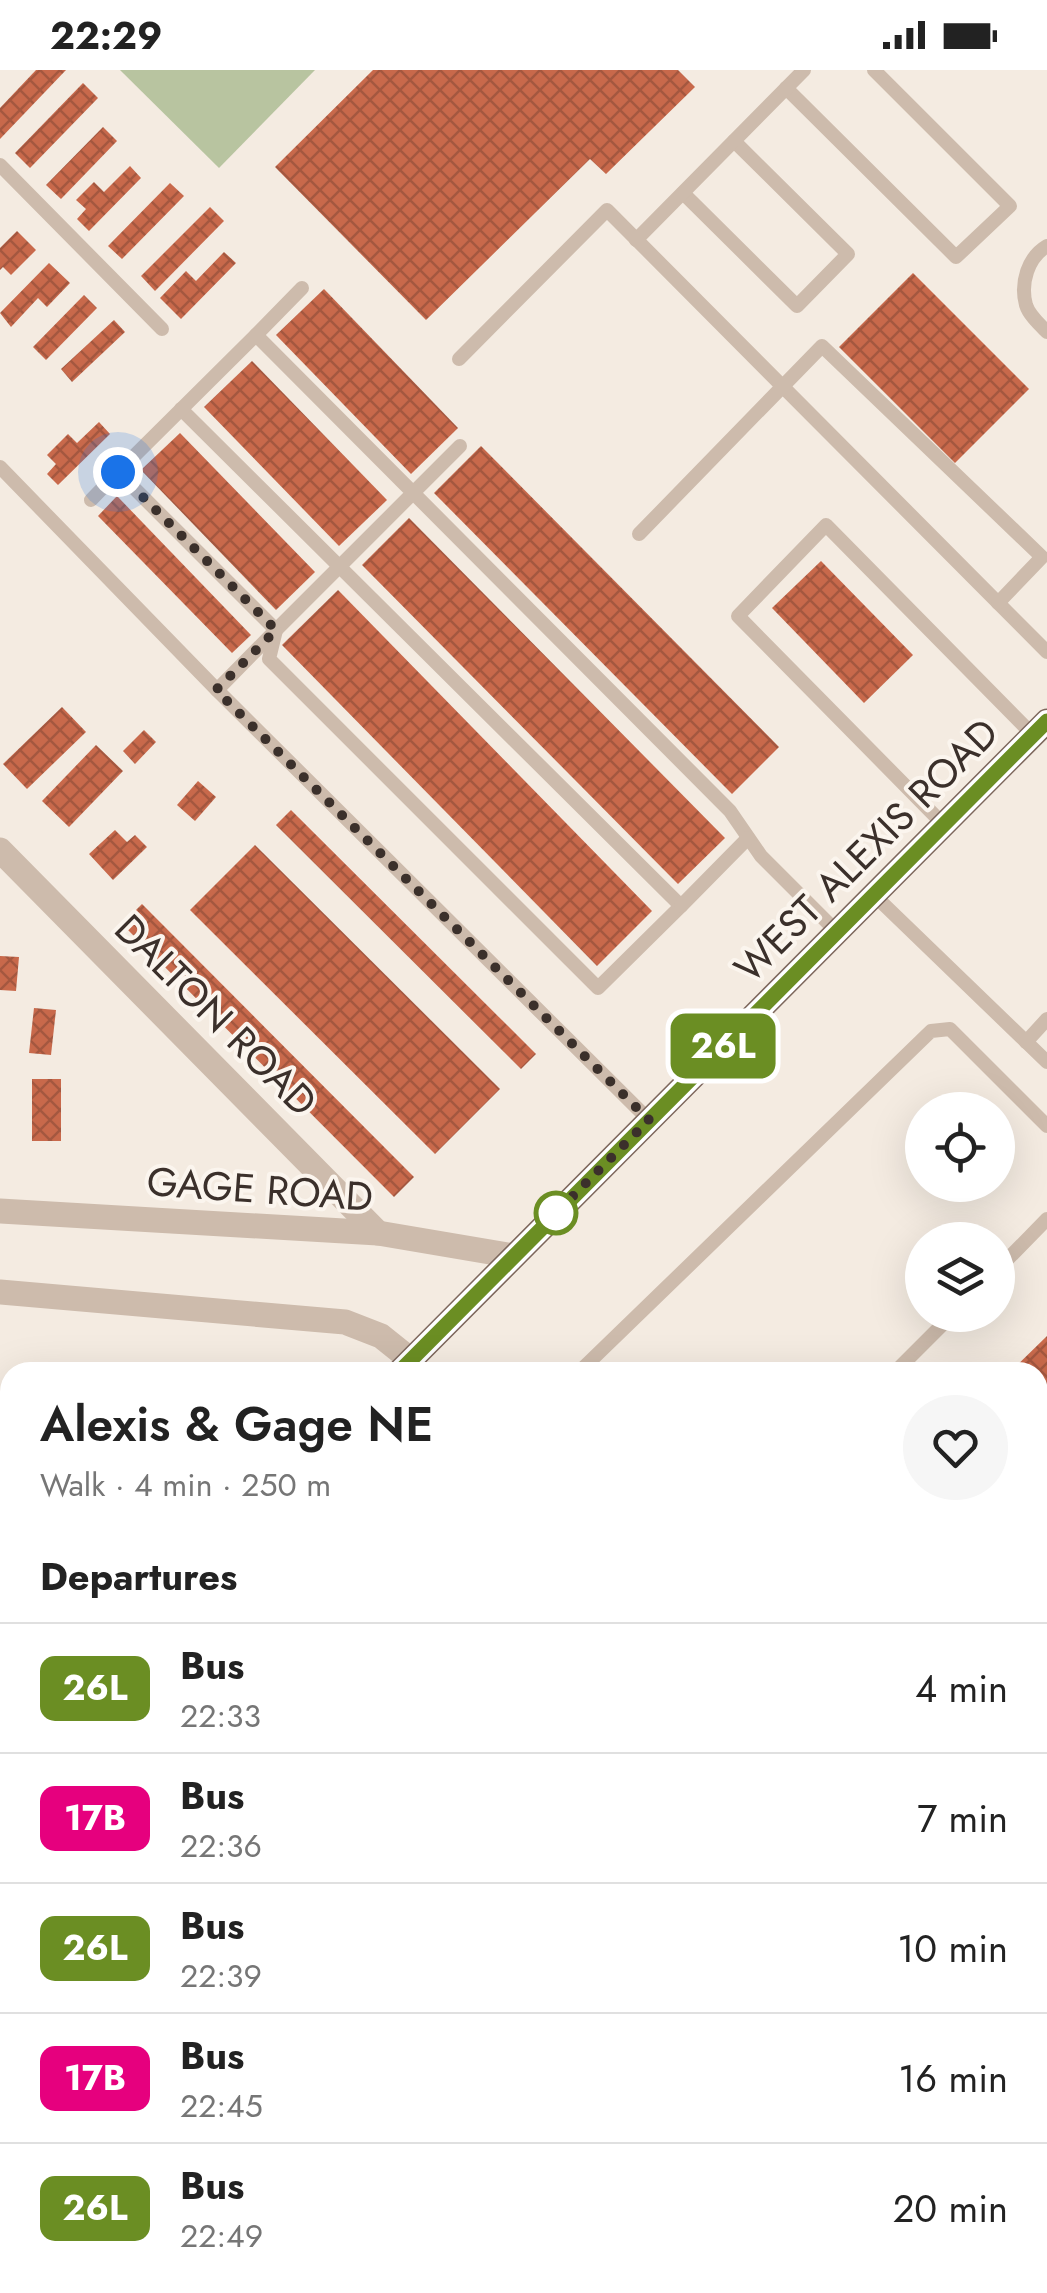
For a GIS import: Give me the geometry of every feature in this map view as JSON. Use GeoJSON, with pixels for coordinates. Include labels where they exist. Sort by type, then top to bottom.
{"type":"FeatureCollection","features":[{"type":"Feature","properties":{"kind":"main road","name":"WEST ALEXIS ROAD"},"geometry":{"type":"LineString","coordinates":[[417,1362],[514,1256],[1040,728]]}},
{"type":"Feature","properties":{"kind":"street","name":"DALTON ROAD"},"geometry":{"type":"LineString","coordinates":[[0,850],[378,1232]]}},
{"type":"Feature","properties":{"kind":"street","name":"GAGE ROAD"},"geometry":{"type":"LineString","coordinates":[[0,1211],[378,1232],[514,1256]]}},
{"type":"Feature","properties":{"kind":"street"},"geometry":{"type":"LineString","coordinates":[[0,1292],[344,1322],[381,1336],[405,1362]]}},
{"type":"Feature","properties":{"kind":"lane"},"geometry":{"type":"LineString","coordinates":[[636,240],[804,70]]}},
{"type":"Feature","properties":{"kind":"lane"},"geometry":{"type":"LineString","coordinates":[[786,88],[956,258],[1010,206],[874,70]]}},
{"type":"Feature","properties":{"kind":"lane"},"geometry":{"type":"LineString","coordinates":[[683,193],[797,306],[848,254],[734,141]]}},
{"type":"Feature","properties":{"kind":"lane"},"geometry":{"type":"LineString","coordinates":[[0,166],[162,329]]}},
{"type":"Feature","properties":{"kind":"lane"},"geometry":{"type":"LineString","coordinates":[[459,359],[606,210],[1047,652]]}},
{"type":"Feature","properties":{"kind":"lane"},"geometry":{"type":"LineString","coordinates":[[1047,246],[1029,262],[1025,285],[1026,307],[1047,332]]}},
{"type":"Feature","properties":{"kind":"lane"},"geometry":{"type":"LineString","coordinates":[[91,500],[302,288]]}},
{"type":"Feature","properties":{"kind":"lane"},"geometry":{"type":"LineString","coordinates":[[256,334],[730,811],[761,856],[837,932]]}},
{"type":"Feature","properties":{"kind":"lane"},"geometry":{"type":"LineString","coordinates":[[639,534],[822,346],[1042,557],[998,603]]}},
{"type":"Feature","properties":{"kind":"lane"},"geometry":{"type":"LineString","coordinates":[[182,409],[680,906]]}},
{"type":"Feature","properties":{"kind":"lane"},"geometry":{"type":"LineString","coordinates":[[216,690],[460,446]]}},
{"type":"Feature","properties":{"kind":"lane"},"geometry":{"type":"LineString","coordinates":[[0,466],[216,690],[649,1120]]}},
{"type":"Feature","properties":{"kind":"lane"},"geometry":{"type":"LineString","coordinates":[[118,472],[276,630]]}},
{"type":"Feature","properties":{"kind":"lane"},"geometry":{"type":"LineString","coordinates":[[944,825],[738,616],[826,525],[1040,728]]}},
{"type":"Feature","properties":{"kind":"lane"},"geometry":{"type":"LineString","coordinates":[[276,630],[270,659],[598,988],[748,838]]}},
{"type":"Feature","properties":{"kind":"lane"},"geometry":{"type":"LineString","coordinates":[[874,895],[1047,1062]]}},
{"type":"Feature","properties":{"kind":"lane"},"geometry":{"type":"LineString","coordinates":[[1026,1042],[1047,1019]]}},
{"type":"Feature","properties":{"kind":"lane"},"geometry":{"type":"LineString","coordinates":[[589,1362],[931,1030],[950,1030],[1047,1126]]}},
{"type":"Feature","properties":{"kind":"lane"},"geometry":{"type":"LineString","coordinates":[[1015,1252],[1047,1220]]}},
{"type":"Feature","properties":{"kind":"lane"},"geometry":{"type":"LineString","coordinates":[[905,1362],[935,1332]]}},
{"type":"Feature","properties":{"kind":"green space"},"geometry":{"type":"Polygon","coordinates":[[[120,70],[315,70],[219,168],[120,70]]]}},
{"type":"Feature","properties":{"kind":"building"},"geometry":{"type":"Polygon","coordinates":[[[36,70],[66,70],[0,139],[0,108],[36,70]]]}},
{"type":"Feature","properties":{"kind":"building"},"geometry":{"type":"Polygon","coordinates":[[[373,70],[678,70],[695,87],[606,174],[590,159],[426,320],[275,167],[373,70]]]}},
{"type":"Feature","properties":{"kind":"building"},"geometry":{"type":"Polygon","coordinates":[[[83,83],[98,98],[30,168],[15,153],[83,83]]]}},
{"type":"Feature","properties":{"kind":"building"},"geometry":{"type":"Polygon","coordinates":[[[103,127],[117,141],[61,199],[46,185],[103,127]]]}},
{"type":"Feature","properties":{"kind":"building"},"geometry":{"type":"Polygon","coordinates":[[[130,166],[141,178],[89,231],[77,219],[86,209],[76,200],[94,182],[104,192],[130,166]]]}},
{"type":"Feature","properties":{"kind":"building"},"geometry":{"type":"Polygon","coordinates":[[[170,183],[184,196],[122,259],[108,246],[170,183]]]}},
{"type":"Feature","properties":{"kind":"building"},"geometry":{"type":"Polygon","coordinates":[[[210,207],[224,221],[155,291],[141,276],[210,207]]]}},
{"type":"Feature","properties":{"kind":"building"},"geometry":{"type":"Polygon","coordinates":[[[17,231],[36,250],[11,275],[3,267],[0,270],[0,248],[17,231]]]}},
{"type":"Feature","properties":{"kind":"building"},"geometry":{"type":"Polygon","coordinates":[[[224,252],[236,263],[181,319],[160,298],[186,271],[196,281],[224,252]]]}},
{"type":"Feature","properties":{"kind":"building"},"geometry":{"type":"Polygon","coordinates":[[[49,263],[70,283],[47,307],[38,298],[11,327],[0,313],[49,263]]]}},
{"type":"Feature","properties":{"kind":"building"},"geometry":{"type":"Polygon","coordinates":[[[913,273],[1029,389],[955,463],[839,347],[913,273]]]}},
{"type":"Feature","properties":{"kind":"building"},"geometry":{"type":"Polygon","coordinates":[[[324,289],[458,428],[411,474],[276,335],[324,289]]]}},
{"type":"Feature","properties":{"kind":"building"},"geometry":{"type":"Polygon","coordinates":[[[84,295],[97,308],[46,360],[33,347],[84,295]]]}},
{"type":"Feature","properties":{"kind":"building"},"geometry":{"type":"Polygon","coordinates":[[[114,320],[125,332],[72,382],[61,369],[114,320]]]}},
{"type":"Feature","properties":{"kind":"building"},"geometry":{"type":"Polygon","coordinates":[[[252,361],[387,500],[339,546],[204,407],[252,361]]]}},
{"type":"Feature","properties":{"kind":"building"},"geometry":{"type":"Polygon","coordinates":[[[99,422],[110,434],[58,485],[47,474],[56,464],[47,455],[68,434],[77,443],[99,422]]]}},
{"type":"Feature","properties":{"kind":"building"},"geometry":{"type":"Polygon","coordinates":[[[180,433],[315,572],[276,610],[141,470],[180,433]]]}},
{"type":"Feature","properties":{"kind":"building"},"geometry":{"type":"Polygon","coordinates":[[[481,446],[779,747],[732,794],[434,493],[481,446]]]}},
{"type":"Feature","properties":{"kind":"building"},"geometry":{"type":"Polygon","coordinates":[[[117,496],[251,635],[232,653],[98,516],[117,496]]]}},
{"type":"Feature","properties":{"kind":"building"},"geometry":{"type":"Polygon","coordinates":[[[409,518],[725,838],[678,884],[362,565],[409,518]]]}},
{"type":"Feature","properties":{"kind":"building"},"geometry":{"type":"Polygon","coordinates":[[[821,561],[913,655],[864,703],[772,608],[821,561]]]}},
{"type":"Feature","properties":{"kind":"building"},"geometry":{"type":"Polygon","coordinates":[[[338,590],[652,911],[597,966],[282,645],[338,590]]]}},
{"type":"Feature","properties":{"kind":"building"},"geometry":{"type":"Polygon","coordinates":[[[62,707],[86,732],[27,789],[3,764],[62,707]]]}},
{"type":"Feature","properties":{"kind":"building"},"geometry":{"type":"Polygon","coordinates":[[[144,730],[156,742],[135,764],[123,751],[144,730]]]}},
{"type":"Feature","properties":{"kind":"building"},"geometry":{"type":"Polygon","coordinates":[[[96,745],[123,771],[69,827],[42,801],[96,745]]]}},
{"type":"Feature","properties":{"kind":"building"},"geometry":{"type":"Polygon","coordinates":[[[198,781],[216,797],[195,821],[177,805],[198,781]]]}},
{"type":"Feature","properties":{"kind":"building"},"geometry":{"type":"Polygon","coordinates":[[[291,810],[536,1054],[521,1069],[276,825],[291,810]]]}},
{"type":"Feature","properties":{"kind":"building"},"geometry":{"type":"Polygon","coordinates":[[[115,830],[127,842],[135,835],[147,847],[113,880],[89,854],[115,830]]]}},
{"type":"Feature","properties":{"kind":"building"},"geometry":{"type":"Polygon","coordinates":[[[255,845],[500,1089],[435,1154],[190,910],[255,845]]]}},
{"type":"Feature","properties":{"kind":"building"},"geometry":{"type":"Polygon","coordinates":[[[142,904],[414,1177],[394,1197],[122,924],[142,904]]]}},
{"type":"Feature","properties":{"kind":"building"},"geometry":{"type":"Polygon","coordinates":[[[0,956],[19,957],[16,991],[0,990],[0,956]]]}},
{"type":"Feature","properties":{"kind":"building"},"geometry":{"type":"Polygon","coordinates":[[[34,1008],[56,1010],[51,1055],[29,1053],[34,1008]]]}},
{"type":"Feature","properties":{"kind":"building"},"geometry":{"type":"Polygon","coordinates":[[[32,1079],[61,1079],[61,1141],[32,1141],[32,1079]]]}},
{"type":"Feature","properties":{"kind":"building"},"geometry":{"type":"Polygon","coordinates":[[[1047,1336],[1047,1362],[1020,1362],[1047,1336]]]}},
{"type":"Feature","properties":{"kind":"bus line","name":"26L"},"geometry":{"type":"LineString","coordinates":[[409,1362],[1047,721]]}},
{"type":"Feature","properties":{"kind":"route"},"geometry":{"type":"LineString","coordinates":[[118,472],[276,630],[216,690],[649,1120],[556,1213]]}}]}
